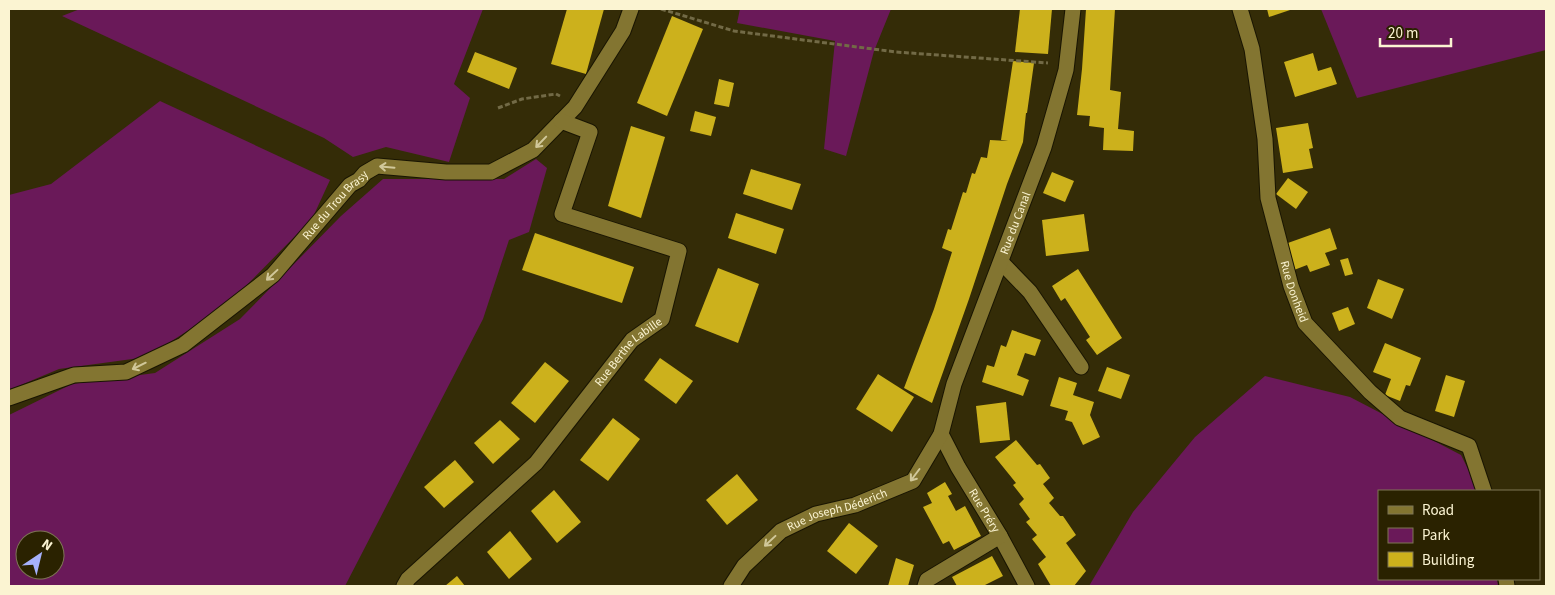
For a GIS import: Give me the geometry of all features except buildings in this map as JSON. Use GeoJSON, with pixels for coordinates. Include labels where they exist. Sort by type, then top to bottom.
{"type":"FeatureCollection","features":[{"type":"Feature","properties":{"kind":"street","name":"Rue du Trou Brasy"},"geometry":{"type":"LineString","coordinates":[[9,398],[74,375],[126,372],[183,345],[273,275],[350,186],[365,173],[377,166],[446,172],[491,172],[533,150],[575,107],[623,31],[631,9]]}},
{"type":"Feature","properties":{"kind":"street","name":"Rue du Canal"},"geometry":{"type":"LineString","coordinates":[[941,434],[954,384],[1044,147],[1066,64],[1072,9]]}},
{"type":"Feature","properties":{"kind":"street","name":"Rue Donheid"},"geometry":{"type":"LineString","coordinates":[[1240,9],[1252,49],[1265,139],[1268,198],[1292,286],[1305,324],[1370,392],[1400,418],[1469,446],[1484,490]]}},
{"type":"Feature","properties":{"kind":"street","name":"Rue Berthe Labille"},"geometry":{"type":"LineString","coordinates":[[404,586],[408,578],[536,463],[632,340],[662,319],[679,252],[562,214],[590,132],[561,121]]}},
{"type":"Feature","properties":{"kind":"street"},"geometry":{"type":"LineString","coordinates":[[1001,262],[1030,292],[1081,367]]}},
{"type":"Feature","properties":{"kind":"street","name":"Rue Préry"},"geometry":{"type":"LineString","coordinates":[[941,434],[1027,586]]}},
{"type":"Feature","properties":{"kind":"street","name":"Rue Joseph Déderich"},"geometry":{"type":"LineString","coordinates":[[731,586],[744,566],[782,531],[816,514],[856,505],[913,481],[941,434]]}},
{"type":"Feature","properties":{"kind":"street"},"geometry":{"type":"LineString","coordinates":[[925,586],[928,580],[1000,536]]}},
{"type":"Feature","properties":{"kind":"path"},"geometry":{"type":"LineString","coordinates":[[661,9],[734,31],[896,52],[1066,64]]}},
{"type":"Feature","properties":{"kind":"path"},"geometry":{"type":"LineString","coordinates":[[498,108],[522,100],[556,94],[575,107]]}},
{"type":"Feature","properties":{"kind":"green space"},"geometry":{"type":"Polygon","coordinates":[[[80,9],[483,9],[454,84],[470,98],[449,162],[386,147],[353,157],[324,138],[62,16],[80,9]]]}},
{"type":"Feature","properties":{"kind":"green space"},"geometry":{"type":"Polygon","coordinates":[[[740,9],[891,9],[874,51],[846,156],[824,149],[835,41],[737,23],[740,9]]]}},
{"type":"Feature","properties":{"kind":"green space"},"geometry":{"type":"Polygon","coordinates":[[[1321,9],[1546,9],[1546,50],[1357,98],[1321,9]]]}},
{"type":"Feature","properties":{"kind":"green space"},"geometry":{"type":"Polygon","coordinates":[[[160,101],[330,180],[312,219],[226,306],[147,357],[59,369],[9,390],[9,195],[51,184],[160,101]]]}},
{"type":"Feature","properties":{"kind":"green space"},"geometry":{"type":"Polygon","coordinates":[[[536,159],[547,168],[529,232],[509,240],[483,319],[345,586],[9,586],[9,415],[72,384],[155,373],[240,319],[341,216],[383,179],[504,179],[536,159]]]}},
{"type":"Feature","properties":{"kind":"green space"},"geometry":{"type":"Polygon","coordinates":[[[1265,376],[1350,397],[1461,455],[1478,490],[1378,490],[1378,580],[1497,580],[1498,586],[1089,586],[1133,512],[1195,437],[1265,376]]]}}]}
